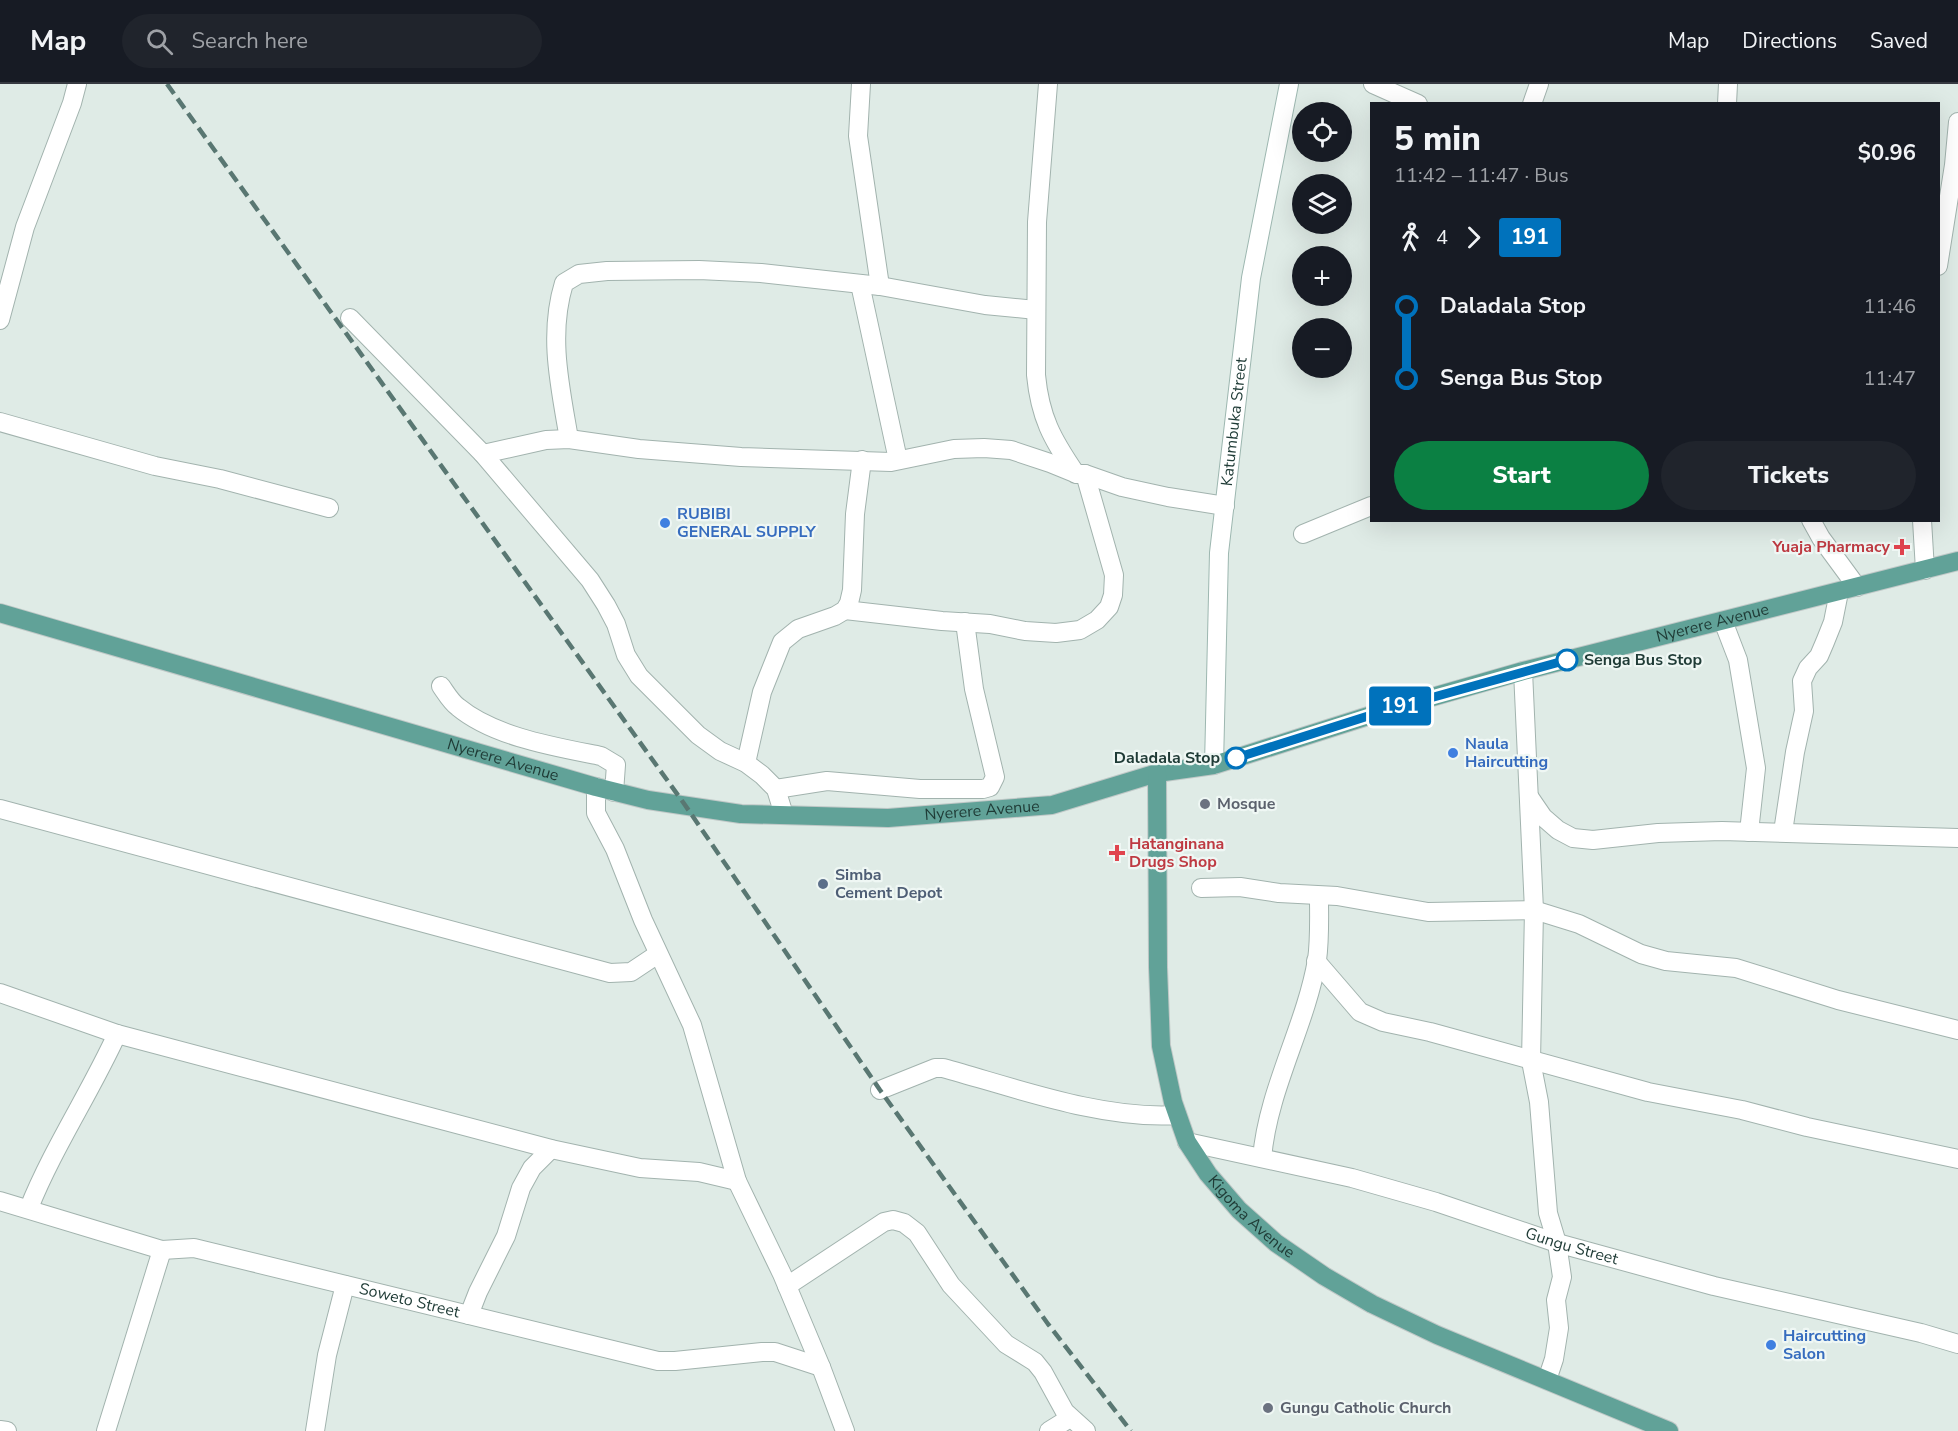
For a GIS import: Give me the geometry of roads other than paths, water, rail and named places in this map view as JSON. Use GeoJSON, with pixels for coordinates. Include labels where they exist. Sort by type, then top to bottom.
{"type":"FeatureCollection","features":[{"type":"Feature","properties":{"kind":"main road","name":"Nyerere Avenue"},"geometry":{"type":"LineString","coordinates":[[0,613],[596,787],[648,800],[741,814],[888,818],[1052,805],[1157,773],[1214,765],[1387,710],[1523,671],[1958,561]]}},
{"type":"Feature","properties":{"kind":"main road","name":"Kigoma Avenue"},"geometry":{"type":"LineString","coordinates":[[1157,773],[1158,967],[1161,1046],[1173,1102],[1187,1142],[1208,1174],[1239,1210],[1276,1243],[1324,1276],[1372,1304],[1437,1335],[1669,1431]]}},
{"type":"Feature","properties":{"kind":"street"},"geometry":{"type":"LineString","coordinates":[[0,320],[25,227],[77,84]]}},
{"type":"Feature","properties":{"kind":"street"},"geometry":{"type":"LineString","coordinates":[[861,84],[858,136],[880,286]]}},
{"type":"Feature","properties":{"kind":"street"},"geometry":{"type":"LineString","coordinates":[[844,610],[1056,633],[1080,630],[1097,621],[1109,607],[1113,595],[1114,575],[1081,474],[1045,423],[1036,375],[1037,222],[1048,84]]}},
{"type":"Feature","properties":{"kind":"street","name":"Katumbuka Street"},"geometry":{"type":"LineString","coordinates":[[1214,765],[1219,553],[1251,278],[1289,84]]}},
{"type":"Feature","properties":{"kind":"street"},"geometry":{"type":"LineString","coordinates":[[1373,84],[1414,102]]}},
{"type":"Feature","properties":{"kind":"street"},"geometry":{"type":"LineString","coordinates":[[1533,102],[1539,84]]}},
{"type":"Feature","properties":{"kind":"street"},"geometry":{"type":"LineString","coordinates":[[1727,102],[1728,84]]}},
{"type":"Feature","properties":{"kind":"street"},"geometry":{"type":"LineString","coordinates":[[1940,249],[1954,165],[1958,122]]}},
{"type":"Feature","properties":{"kind":"street"},"geometry":{"type":"LineString","coordinates":[[569,439],[557,372],[555,346],[559,298],[564,283],[579,274],[607,271],[699,270],[761,273],[880,286],[950,299],[1036,310]]}},
{"type":"Feature","properties":{"kind":"street"},"geometry":{"type":"LineString","coordinates":[[860,284],[898,460]]}},
{"type":"Feature","properties":{"kind":"street"},"geometry":{"type":"LineString","coordinates":[[350,318],[483,454],[590,580],[616,624],[626,655],[639,676],[698,735],[720,751],[746,763],[762,775],[776,789],[784,815]]}},
{"type":"Feature","properties":{"kind":"street"},"geometry":{"type":"LineString","coordinates":[[0,422],[155,466],[220,479],[329,508]]}},
{"type":"Feature","properties":{"kind":"street"},"geometry":{"type":"LineString","coordinates":[[483,454],[546,440],[569,439],[639,449],[741,457],[891,462],[954,449],[984,448],[1011,450],[1122,486],[1168,497],[1225,506]]}},
{"type":"Feature","properties":{"kind":"street"},"geometry":{"type":"LineString","coordinates":[[746,763],[762,692],[782,642],[798,629],[835,616],[849,603],[852,590],[855,514],[862,460]]}},
{"type":"Feature","properties":{"kind":"street"},"geometry":{"type":"LineString","coordinates":[[1303,534],[1370,506]]}},
{"type":"Feature","properties":{"kind":"street"},"geometry":{"type":"LineString","coordinates":[[1812,522],[1857,588]]}},
{"type":"Feature","properties":{"kind":"street"},"geometry":{"type":"LineString","coordinates":[[1922,522],[1925,570]]}},
{"type":"Feature","properties":{"kind":"street"},"geometry":{"type":"LineString","coordinates":[[1783,832],[1795,752],[1804,711],[1802,681],[1826,642],[1839,592]]}},
{"type":"Feature","properties":{"kind":"street"},"geometry":{"type":"LineString","coordinates":[[1723,621],[1738,660],[1756,768],[1749,832]]}},
{"type":"Feature","properties":{"kind":"street"},"geometry":{"type":"LineString","coordinates":[[776,789],[827,781],[920,789],[990,787],[994,777],[977,706],[965,622]]}},
{"type":"Feature","properties":{"kind":"street"},"geometry":{"type":"LineString","coordinates":[[1523,671],[1533,910],[1531,1061],[1539,1102],[1548,1213],[1557,1243],[1562,1277],[1556,1300],[1559,1328],[1554,1359],[1546,1380]]}},
{"type":"Feature","properties":{"kind":"street"},"geometry":{"type":"LineString","coordinates":[[441,686],[455,705],[475,720],[512,734],[601,756],[608,760],[616,765],[614,792]]}},
{"type":"Feature","properties":{"kind":"street"},"geometry":{"type":"LineString","coordinates":[[596,787],[596,813],[625,872],[658,954],[692,1025],[737,1181],[787,1286],[845,1431]]}},
{"type":"Feature","properties":{"kind":"street"},"geometry":{"type":"LineString","coordinates":[[1530,798],[1543,817],[1558,830],[1573,838],[1593,840],[1658,833],[1749,832],[1958,838]]}},
{"type":"Feature","properties":{"kind":"street"},"geometry":{"type":"LineString","coordinates":[[0,809],[610,973],[631,972],[658,954]]}},
{"type":"Feature","properties":{"kind":"street"},"geometry":{"type":"LineString","coordinates":[[1200,888],[1240,887],[1279,893],[1337,896],[1428,912],[1533,910],[1579,924],[1641,954],[1666,961],[1736,968],[1838,1000],[1958,1030]]}},
{"type":"Feature","properties":{"kind":"street"},"geometry":{"type":"LineString","coordinates":[[1262,1158],[1268,1118],[1300,1020],[1316,961],[1319,896]]}},
{"type":"Feature","properties":{"kind":"street"},"geometry":{"type":"LineString","coordinates":[[1316,961],[1360,1012],[1383,1022],[1430,1032],[1648,1092],[1742,1110],[1807,1127],[1958,1159]]}},
{"type":"Feature","properties":{"kind":"street"},"geometry":{"type":"LineString","coordinates":[[0,993],[117,1034],[551,1149],[640,1168],[699,1172],[737,1181]]}},
{"type":"Feature","properties":{"kind":"street"},"geometry":{"type":"LineString","coordinates":[[29,1208],[40,1181],[117,1034]]}},
{"type":"Feature","properties":{"kind":"street"},"geometry":{"type":"LineString","coordinates":[[880,1090],[935,1068],[943,1068],[1085,1106],[1132,1115],[1178,1115]]}},
{"type":"Feature","properties":{"kind":"street","name":"Gungu Street"},"geometry":{"type":"LineString","coordinates":[[1187,1142],[1352,1178],[1436,1202],[1557,1243],[1714,1286],[1921,1333],[1958,1344]]}},
{"type":"Feature","properties":{"kind":"street"},"geometry":{"type":"LineString","coordinates":[[469,1315],[506,1236],[521,1188],[532,1168],[551,1149]]}},
{"type":"Feature","properties":{"kind":"street","name":"Soweto Street"},"geometry":{"type":"LineString","coordinates":[[0,1201],[162,1250],[194,1248],[658,1361],[675,1362],[769,1352],[821,1367]]}},
{"type":"Feature","properties":{"kind":"street"},"geometry":{"type":"LineString","coordinates":[[787,1286],[884,1222],[893,1220],[904,1223],[917,1233],[951,1285],[1006,1344],[1035,1362],[1044,1372],[1070,1418],[1086,1431]]}},
{"type":"Feature","properties":{"kind":"street"},"geometry":{"type":"LineString","coordinates":[[106,1431],[162,1250]]}},
{"type":"Feature","properties":{"kind":"street"},"geometry":{"type":"LineString","coordinates":[[315,1431],[327,1356],[345,1285]]}},
{"type":"Feature","properties":{"kind":"street"},"geometry":{"type":"LineString","coordinates":[[1049,1431],[1070,1418]]}},
{"type":"Feature","properties":{"kind":"street"},"geometry":{"type":"LineString","coordinates":[[0,1430],[7,1431]]}},
{"type":"Feature","properties":{"kind":"railway"},"geometry":{"type":"LineString","coordinates":[[167,84],[685,805],[880,1090],[1048,1324],[1131,1431]]}},
{"type":"Feature","properties":{"kind":"place","name":"RUBIBI GENERAL SUPPLY"},"geometry":{"type":"Point","coordinates":[665,523]}},
{"type":"Feature","properties":{"kind":"place","name":"Yuaja Pharmacy"},"geometry":{"type":"Point","coordinates":[1902,547]}},
{"type":"Feature","properties":{"kind":"place","name":"Senga Bus Stop"},"geometry":{"type":"Point","coordinates":[1567,660]}},
{"type":"Feature","properties":{"kind":"place","name":"Naula Haircutting"},"geometry":{"type":"Point","coordinates":[1453,753]}},
{"type":"Feature","properties":{"kind":"place","name":"Daladala Stop"},"geometry":{"type":"Point","coordinates":[1236,758]}},
{"type":"Feature","properties":{"kind":"place","name":"Mosque"},"geometry":{"type":"Point","coordinates":[1205,804]}},
{"type":"Feature","properties":{"kind":"place","name":"Hatanginana Drugs Shop"},"geometry":{"type":"Point","coordinates":[1117,853]}},
{"type":"Feature","properties":{"kind":"place","name":"Simba Cement Depot"},"geometry":{"type":"Point","coordinates":[823,884]}},
{"type":"Feature","properties":{"kind":"place","name":"Haircutting Salon"},"geometry":{"type":"Point","coordinates":[1771,1345]}},
{"type":"Feature","properties":{"kind":"place","name":"Gungu Catholic Church"},"geometry":{"type":"Point","coordinates":[1268,1408]}}]}
